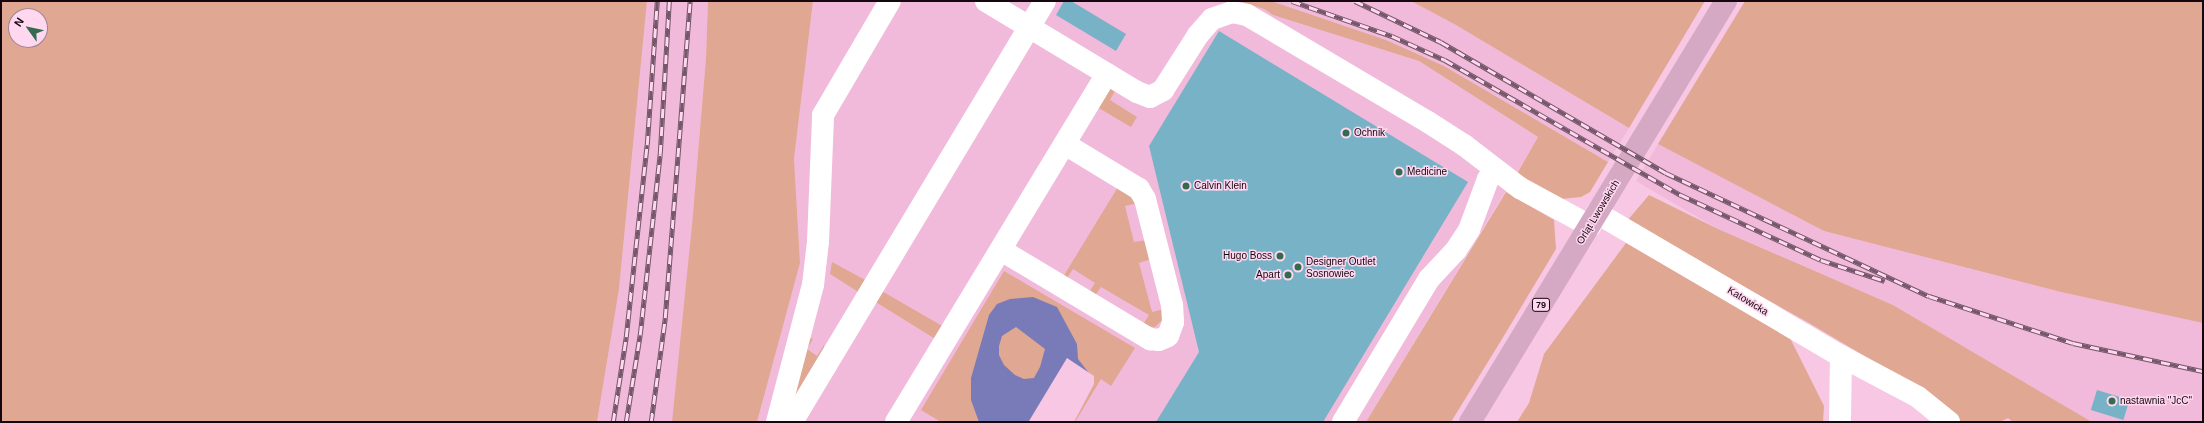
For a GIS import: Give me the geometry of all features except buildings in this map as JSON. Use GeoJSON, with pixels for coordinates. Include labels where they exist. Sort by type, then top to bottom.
{"type":"FeatureCollection","features":[{"type":"Feature","properties":{"kind":"main road","name":"Orląt Lwowskich"},"geometry":{"type":"LineString","coordinates":[[1470,422],[1726,1]]}},
{"type":"Feature","properties":{"kind":"lane"},"geometry":{"type":"LineString","coordinates":[[777,422],[813,285],[818,242],[823,115],[890,1]]}},
{"type":"Feature","properties":{"kind":"lane"},"geometry":{"type":"LineString","coordinates":[[896,422],[1107,74],[986,1]]}},
{"type":"Feature","properties":{"kind":"lane"},"geometry":{"type":"LineString","coordinates":[[792,422],[1045,1]]}},
{"type":"Feature","properties":{"kind":"lane","name":"Katowicka"},"geometry":{"type":"LineString","coordinates":[[1107,74],[1150,97],[1163,90],[1198,35],[1212,19],[1232,12],[1247,15],[1428,122],[1464,145],[1495,171],[1520,188],[1594,219],[1918,397],[1949,422]]}},
{"type":"Feature","properties":{"kind":"lane"},"geometry":{"type":"LineString","coordinates":[[1001,250],[1150,339],[1159,340],[1168,336],[1173,322],[1172,306],[1145,199],[1139,189],[1064,144]]}},
{"type":"Feature","properties":{"kind":"lane"},"geometry":{"type":"LineString","coordinates":[[1343,422],[1429,279],[1456,250],[1469,230],[1488,179],[1495,171]]}},
{"type":"Feature","properties":{"kind":"lane"},"geometry":{"type":"LineString","coordinates":[[1840,422],[1841,356]]}},
{"type":"Feature","properties":{"kind":"shaded area"},"geometry":{"type":"Polygon","coordinates":[[[1,1],[647,1],[619,289],[597,422],[1,422],[1,1]]]}},
{"type":"Feature","properties":{"kind":"shaded area"},"geometry":{"type":"Polygon","coordinates":[[[647,1],[708,1],[706,58],[682,343],[672,422],[597,422],[619,289],[647,1]]]}},
{"type":"Feature","properties":{"kind":"shaded area"},"geometry":{"type":"Polygon","coordinates":[[[708,1],[813,1],[794,159],[800,263],[757,422],[672,422],[692,225],[706,58],[708,1]]]}},
{"type":"Feature","properties":{"kind":"shaded area"},"geometry":{"type":"Polygon","coordinates":[[[813,1],[1239,1],[1264,9],[1273,15],[1419,61],[1538,137],[1366,422],[757,422],[800,263],[794,159],[813,1]]]}},
{"type":"Feature","properties":{"kind":"shaded area"},"geometry":{"type":"Polygon","coordinates":[[[1239,1],[1271,1],[1386,40],[1444,66],[1608,162],[1590,192],[1581,197],[1561,199],[1515,177],[1538,137],[1419,61],[1273,15],[1264,9],[1239,1]]]}},
{"type":"Feature","properties":{"kind":"shaded area"},"geometry":{"type":"Polygon","coordinates":[[[1271,1],[1411,1],[1456,25],[1629,128],[1608,162],[1444,66],[1386,40],[1271,1]]]}},
{"type":"Feature","properties":{"kind":"shaded area"},"geometry":{"type":"Polygon","coordinates":[[[1411,1],[1705,1],[1629,128],[1456,25],[1411,1]]]}},
{"type":"Feature","properties":{"kind":"shaded area"},"geometry":{"type":"Polygon","coordinates":[[[1745,1],[2203,1],[2203,323],[2061,292],[1824,231],[1658,144],[1745,1]]]}},
{"type":"Feature","properties":{"kind":"shaded area"},"geometry":{"type":"Polygon","coordinates":[[[1109,88],[1116,89],[1110,100],[1137,117],[1131,127],[1097,107],[1109,88]]]}},
{"type":"Feature","properties":{"kind":"shaded area"},"geometry":{"type":"Polygon","coordinates":[[[1658,144],[1824,231],[2061,292],[2203,323],[2203,422],[2092,422],[1893,305],[1718,229],[1636,181],[1658,144]]]}},
{"type":"Feature","properties":{"kind":"shaded area"},"geometry":{"type":"Polygon","coordinates":[[[1118,187],[1134,196],[1138,203],[1125,206],[1134,242],[1147,240],[1151,259],[1139,263],[1152,312],[1164,309],[1162,320],[1155,327],[1142,326],[1149,315],[1101,287],[1094,297],[1088,294],[1095,283],[1073,269],[1066,280],[1063,277],[1118,187]]]}},
{"type":"Feature","properties":{"kind":"shaded area"},"geometry":{"type":"Polygon","coordinates":[[[1506,192],[1554,220],[1556,249],[1502,339],[1451,422],[1366,422],[1506,192]]]}},
{"type":"Feature","properties":{"kind":"shaded area"},"geometry":{"type":"Polygon","coordinates":[[[1649,195],[1718,229],[1893,305],[2092,422],[2013,422],[2008,418],[2000,422],[1959,422],[1920,389],[1809,323],[1627,221],[1649,195]]]}},
{"type":"Feature","properties":{"kind":"shaded area"},"geometry":{"type":"Polygon","coordinates":[[[1626,243],[1790,338],[1824,406],[1823,422],[1517,422],[1529,403],[1544,354],[1626,243]]]}},
{"type":"Feature","properties":{"kind":"shaded area"},"geometry":{"type":"Polygon","coordinates":[[[832,262],[867,281],[860,293],[830,274],[832,262]]]}},
{"type":"Feature","properties":{"kind":"shaded area"},"geometry":{"type":"Polygon","coordinates":[[[1004,271],[1135,348],[1111,386],[1101,379],[1075,422],[941,422],[921,410],[1004,271]]]}},
{"type":"Feature","properties":{"kind":"shaded area"},"geometry":{"type":"Polygon","coordinates":[[[880,290],[944,327],[937,340],[874,301],[880,290]]]}},
{"type":"Feature","properties":{"kind":"shaded area"},"geometry":{"type":"Polygon","coordinates":[[[810,338],[813,339],[807,349],[817,356],[824,345],[826,349],[794,400],[800,370],[810,338]]]}},
{"type":"Feature","properties":{"kind":"water"},"geometry":{"type":"Polygon","coordinates":[[[1033,297],[1057,307],[1077,344],[1078,359],[1092,377],[1072,422],[979,422],[971,400],[971,378],[989,315],[997,304],[1010,299],[1033,297]],[[1016,327],[1002,336],[999,346],[999,355],[1004,365],[1015,375],[1024,379],[1034,378],[1040,367],[1045,349],[1016,327]]]}},
{"type":"Feature","properties":{"kind":"pier"},"geometry":{"type":"Polygon","coordinates":[[[1067,358],[1094,376],[1094,384],[1074,422],[1029,421],[1067,358]]]}},
{"type":"Feature","properties":{"kind":"railway"},"geometry":{"type":"LineString","coordinates":[[613,422],[626,337],[647,145],[657,1]]}},
{"type":"Feature","properties":{"kind":"railway"},"geometry":{"type":"LineString","coordinates":[[626,422],[640,335],[660,154],[669,1]]}},
{"type":"Feature","properties":{"kind":"railway"},"geometry":{"type":"LineString","coordinates":[[651,422],[665,318],[690,1]]}},
{"type":"Feature","properties":{"kind":"railway"},"geometry":{"type":"LineString","coordinates":[[1292,1],[1392,36],[1445,60],[1681,195],[1821,260],[1885,281]]}},
{"type":"Feature","properties":{"kind":"railway"},"geometry":{"type":"LineString","coordinates":[[1355,1],[1441,42],[1666,173],[1929,296],[2073,343],[2203,371]]}},
{"type":"Feature","properties":{"kind":"place","name":"Ochnik"},"geometry":{"type":"Point","coordinates":[1346,133]}},
{"type":"Feature","properties":{"kind":"place","name":"Medicine"},"geometry":{"type":"Point","coordinates":[1399,172]}},
{"type":"Feature","properties":{"kind":"place","name":"Calvin Klein"},"geometry":{"type":"Point","coordinates":[1186,186]}},
{"type":"Feature","properties":{"kind":"place","name":"Hugo Boss"},"geometry":{"type":"Point","coordinates":[1280,256]}},
{"type":"Feature","properties":{"kind":"place","name":"Designer Outlet Sosnowiec"},"geometry":{"type":"Point","coordinates":[1298,267]}},
{"type":"Feature","properties":{"kind":"place","name":"Apart"},"geometry":{"type":"Point","coordinates":[1288,275]}},
{"type":"Feature","properties":{"kind":"place","name":"nastawnia \"JcC\""},"geometry":{"type":"Point","coordinates":[2112,401]}}]}
